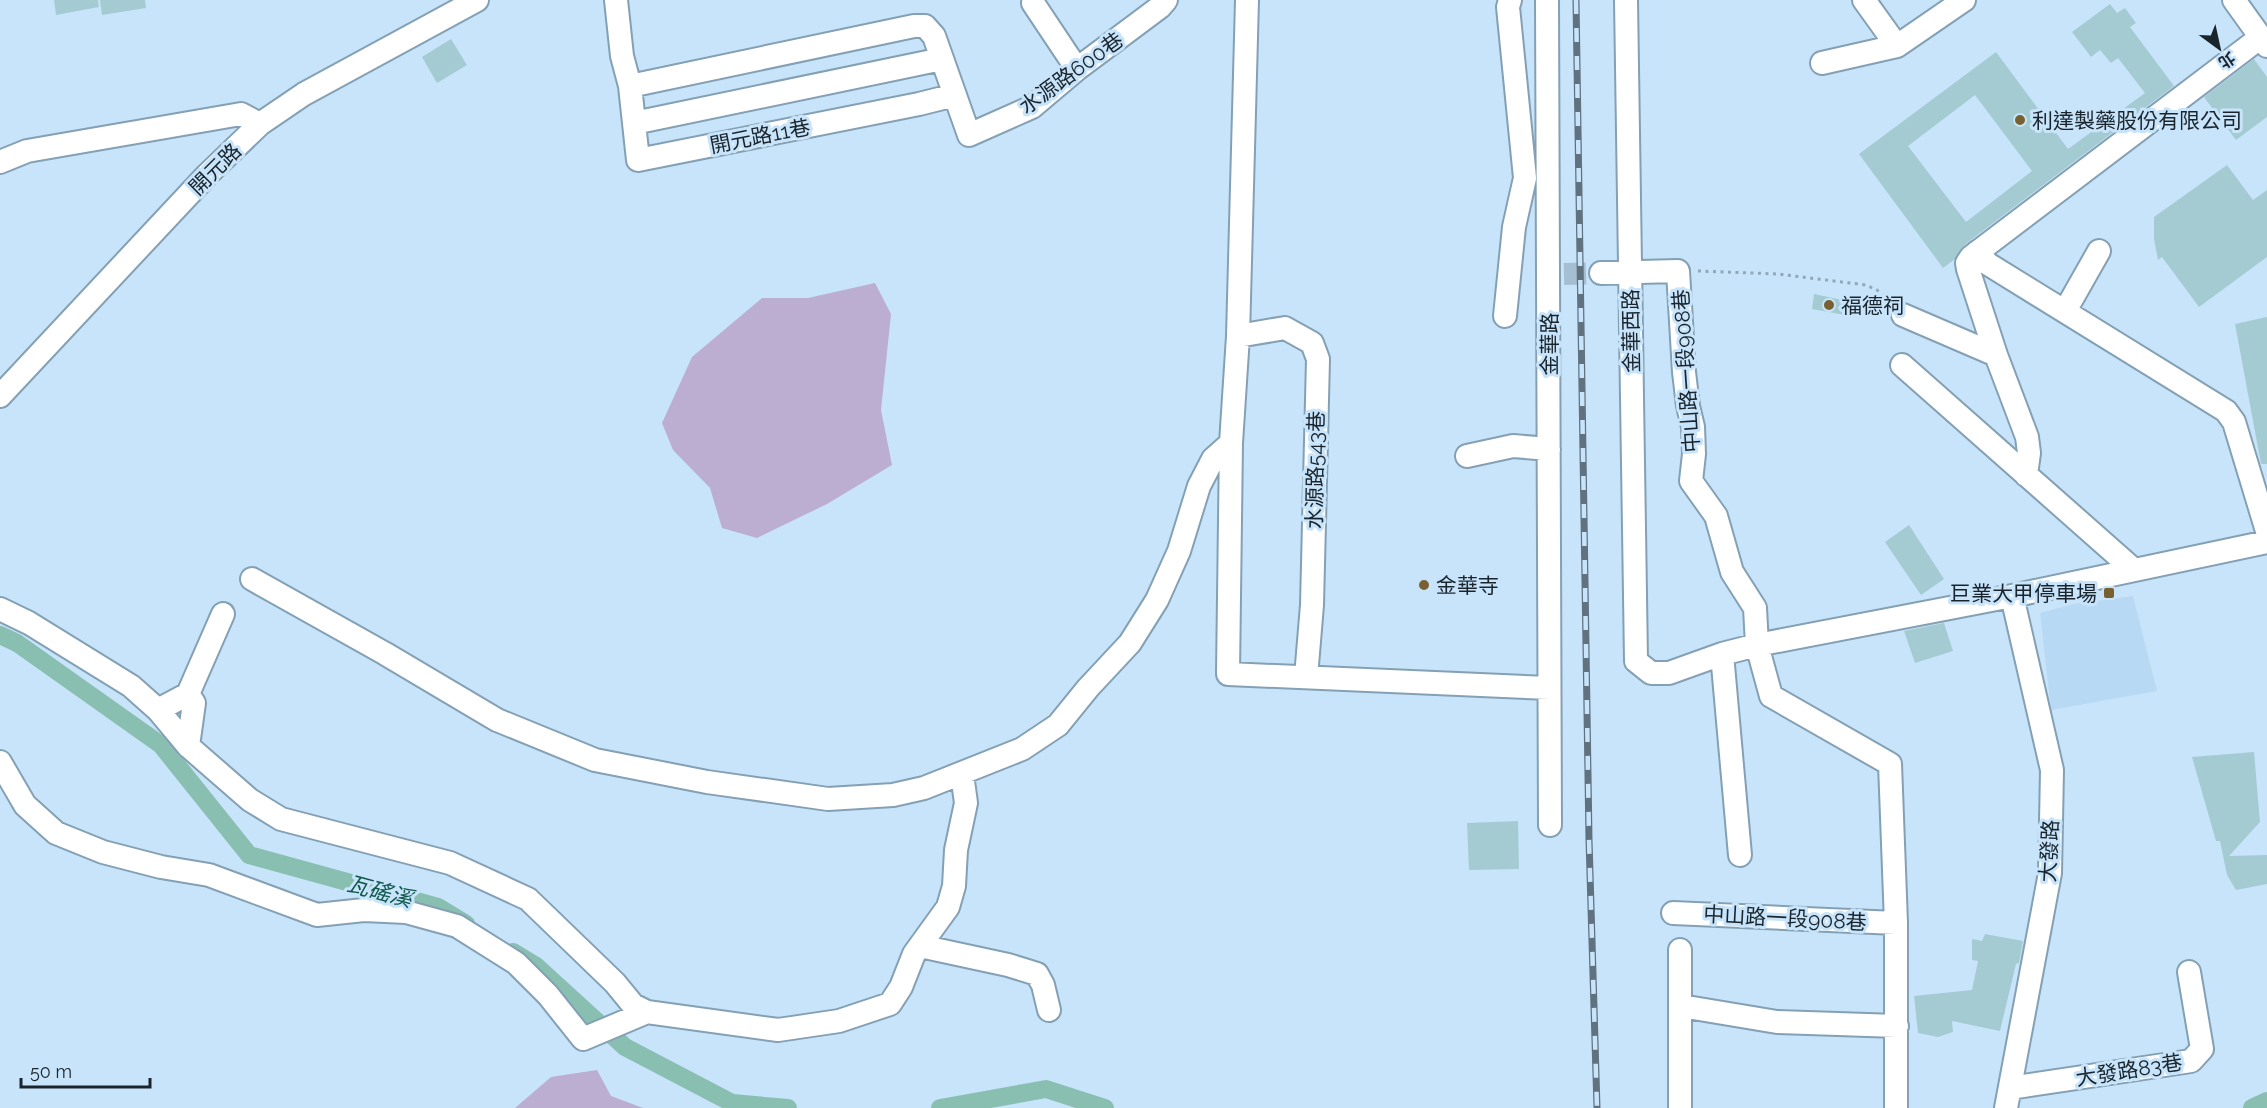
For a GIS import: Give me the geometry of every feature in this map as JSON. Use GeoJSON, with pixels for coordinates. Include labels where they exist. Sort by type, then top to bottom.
{"type":"FeatureCollection","features":[{"type":"Feature","properties":{"kind":"street","name":"開元路"},"geometry":{"type":"LineString","coordinates":[[0,396],[207,175],[260,124],[304,94],[477,0]]}},
{"type":"Feature","properties":{"kind":"street","name":"開元路11巷"},"geometry":{"type":"LineString","coordinates":[[616,0],[622,56],[630,86],[638,160],[955,95]]}},
{"type":"Feature","properties":{"kind":"street","name":"水源路600巷"},"geometry":{"type":"LineString","coordinates":[[955,95],[969,135],[1032,107],[1166,0]]}},
{"type":"Feature","properties":{"kind":"street"},"geometry":{"type":"LineString","coordinates":[[1248,0],[1238,336],[1231,443],[1228,674],[1549,688]]}},
{"type":"Feature","properties":{"kind":"street"},"geometry":{"type":"LineString","coordinates":[[1505,316],[1514,227],[1525,178],[1508,7],[1510,0]]}},
{"type":"Feature","properties":{"kind":"street","name":"金華路"},"geometry":{"type":"LineString","coordinates":[[1547,0],[1556,274],[1549,448],[1550,825]]}},
{"type":"Feature","properties":{"kind":"street","name":"金華西路"},"geometry":{"type":"LineString","coordinates":[[1626,0],[1636,661],[1651,673],[1669,674],[1722,654]]}},
{"type":"Feature","properties":{"kind":"street"},"geometry":{"type":"LineString","coordinates":[[1864,0],[1897,46]]}},
{"type":"Feature","properties":{"kind":"street"},"geometry":{"type":"LineString","coordinates":[[1822,63],[1897,46],[1964,0]]}},
{"type":"Feature","properties":{"kind":"street"},"geometry":{"type":"LineString","coordinates":[[2026,475],[2029,453],[2027,437],[1996,355],[1967,266],[1968,260],[2264,42],[2234,0]]}},
{"type":"Feature","properties":{"kind":"street"},"geometry":{"type":"LineString","coordinates":[[1033,3],[1077,69]]}},
{"type":"Feature","properties":{"kind":"street"},"geometry":{"type":"LineString","coordinates":[[630,86],[914,26],[925,26],[934,36],[955,95]]}},
{"type":"Feature","properties":{"kind":"street"},"geometry":{"type":"LineString","coordinates":[[634,123],[942,59]]}},
{"type":"Feature","properties":{"kind":"street"},"geometry":{"type":"LineString","coordinates":[[0,162],[27,151],[241,114],[260,124]]}},
{"type":"Feature","properties":{"kind":"street"},"geometry":{"type":"LineString","coordinates":[[2065,311],[2099,251]]}},
{"type":"Feature","properties":{"kind":"street"},"geometry":{"type":"LineString","coordinates":[[1977,252],[1988,264],[2226,411],[2234,422],[2267,531]]}},
{"type":"Feature","properties":{"kind":"street","name":"中山路一段908巷"},"geometry":{"type":"LineString","coordinates":[[1601,273],[1678,271],[1684,372],[1693,427],[1694,454],[1691,481],[1716,516],[1732,572],[1755,608],[1757,645],[1771,696],[1890,764],[1896,923],[1896,1108]]}},
{"type":"Feature","properties":{"kind":"street"},"geometry":{"type":"LineString","coordinates":[[1903,315],[1996,355]]}},
{"type":"Feature","properties":{"kind":"street","name":"水源路543巷"},"geometry":{"type":"LineString","coordinates":[[1238,336],[1285,328],[1312,343],[1318,359],[1312,605],[1306,677]]}},
{"type":"Feature","properties":{"kind":"street"},"geometry":{"type":"LineString","coordinates":[[1902,365],[2134,570]]}},
{"type":"Feature","properties":{"kind":"street"},"geometry":{"type":"LineString","coordinates":[[252,579],[384,652],[497,720],[595,760],[707,782],[828,799],[893,795],[924,789],[1022,749],[1058,725],[1088,688],[1130,643],[1157,600],[1179,551],[1199,486],[1213,459],[1231,443]]}},
{"type":"Feature","properties":{"kind":"street"},"geometry":{"type":"LineString","coordinates":[[1467,456],[1513,446],[1549,448]]}},
{"type":"Feature","properties":{"kind":"street"},"geometry":{"type":"LineString","coordinates":[[1740,855],[1722,654],[2267,542]]}},
{"type":"Feature","properties":{"kind":"street","name":"大發路"},"geometry":{"type":"LineString","coordinates":[[2008,1098],[2050,873],[2052,770],[2012,596]]}},
{"type":"Feature","properties":{"kind":"street"},"geometry":{"type":"LineString","coordinates":[[0,609],[29,623],[131,686],[158,710],[188,747],[250,800],[281,819],[450,862],[528,899],[607,975],[633,1005],[647,1012],[778,1030],[839,1021],[890,1004],[901,987],[914,954],[948,907],[954,886],[956,850],[966,803],[962,774]]}},
{"type":"Feature","properties":{"kind":"street"},"geometry":{"type":"LineString","coordinates":[[158,710],[188,694],[223,614]]}},
{"type":"Feature","properties":{"kind":"street"},"geometry":{"type":"LineString","coordinates":[[188,694],[194,703],[188,747]]}},
{"type":"Feature","properties":{"kind":"street"},"geometry":{"type":"LineString","coordinates":[[0,762],[25,805],[56,833],[103,852],[161,867],[209,875],[317,915],[364,910],[406,912],[457,926],[516,963],[548,994],[583,1039],[647,1012]]}},
{"type":"Feature","properties":{"kind":"street","name":"中山路一段908巷"},"geometry":{"type":"LineString","coordinates":[[1673,913],[1896,923]]}},
{"type":"Feature","properties":{"kind":"street"},"geometry":{"type":"LineString","coordinates":[[920,946],[1008,965],[1036,974],[1043,985],[1049,1010]]}},
{"type":"Feature","properties":{"kind":"street"},"geometry":{"type":"LineString","coordinates":[[1680,950],[1681,1108]]}},
{"type":"Feature","properties":{"kind":"street","name":"大發路83巷"},"geometry":{"type":"LineString","coordinates":[[2008,1098],[2191,1061],[2202,1049],[2189,972]]}},
{"type":"Feature","properties":{"kind":"street"},"geometry":{"type":"LineString","coordinates":[[1681,1006],[1777,1022],[1897,1026]]}},
{"type":"Feature","properties":{"kind":"path"},"geometry":{"type":"LineString","coordinates":[[1678,271],[1722,270],[1778,274],[1866,285],[1877,290],[1903,315]]}},
{"type":"Feature","properties":{"kind":"shaded area"},"geometry":{"type":"Polygon","coordinates":[[[875,283],[891,314],[881,410],[892,465],[827,504],[757,538],[722,528],[710,488],[673,450],[662,423],[692,357],[762,298],[808,298],[875,283]]]}},
{"type":"Feature","properties":{"kind":"shaded area","name":"巨業大甲停車場"},"geometry":{"type":"Polygon","coordinates":[[[2133,596],[2157,691],[2051,710],[2040,613],[2074,604],[2133,596]]]}},
{"type":"Feature","properties":{"kind":"shaded area"},"geometry":{"type":"Polygon","coordinates":[[[597,1070],[611,1096],[643,1108],[515,1108],[551,1077],[597,1070]]]}},
{"type":"Feature","properties":{"kind":"building"},"geometry":{"type":"Polygon","coordinates":[[[54,0],[98,0],[99,7],[56,15],[54,0]]]}},
{"type":"Feature","properties":{"kind":"building"},"geometry":{"type":"Polygon","coordinates":[[[100,0],[145,0],[146,8],[102,15],[100,0]]]}},
{"type":"Feature","properties":{"kind":"building","name":"利達製藥股份有限公司"},"geometry":{"type":"Polygon","coordinates":[[[2110,4],[2117,13],[2125,8],[2136,23],[2130,27],[2174,86],[1968,242],[1955,259],[1943,268],[1859,154],[1996,52],[2068,149],[2145,93],[2118,58],[2111,63],[2100,50],[2091,57],[2072,32],[2110,4]],[[1975,95],[1908,146],[1966,222],[2032,171],[1975,95]]]}},
{"type":"Feature","properties":{"kind":"building"},"geometry":{"type":"Polygon","coordinates":[[[451,39],[467,65],[437,83],[422,57],[451,39]]]}},
{"type":"Feature","properties":{"kind":"building"},"geometry":{"type":"Polygon","coordinates":[[[2254,59],[2267,77],[2267,117],[2236,140],[2204,97],[2254,59]]]}},
{"type":"Feature","properties":{"kind":"building"},"geometry":{"type":"Polygon","coordinates":[[[2227,165],[2253,200],[2267,190],[2267,257],[2199,307],[2162,257],[2158,260],[2154,239],[2154,217],[2227,165]]]}},
{"type":"Feature","properties":{"kind":"building","name":"福德祠"},"geometry":{"type":"Polygon","coordinates":[[[1814,294],[1847,301],[1845,315],[1812,309],[1814,294]]]}},
{"type":"Feature","properties":{"kind":"building"},"geometry":{"type":"Polygon","coordinates":[[[2267,317],[2267,464],[2261,464],[2235,324],[2267,317]]]}},
{"type":"Feature","properties":{"kind":"building"},"geometry":{"type":"Polygon","coordinates":[[[1909,525],[1944,579],[1921,595],[1885,542],[1909,525]]]}},
{"type":"Feature","properties":{"kind":"building"},"geometry":{"type":"Polygon","coordinates":[[[1944,623],[1953,651],[1915,663],[1904,631],[1944,623]]]}},
{"type":"Feature","properties":{"kind":"building"},"geometry":{"type":"Polygon","coordinates":[[[2254,752],[2260,822],[2229,856],[2267,855],[2267,884],[2236,890],[2227,875],[2220,841],[2216,841],[2192,757],[2254,752]]]}},
{"type":"Feature","properties":{"kind":"building"},"geometry":{"type":"Polygon","coordinates":[[[1518,821],[1519,869],[1469,870],[1467,823],[1518,821]]]}},
{"type":"Feature","properties":{"kind":"building"},"geometry":{"type":"Polygon","coordinates":[[[1985,934],[2023,941],[2000,1031],[1952,1021],[1953,1032],[1938,1037],[1918,1033],[1914,996],[1972,990],[1978,961],[1972,960],[1972,939],[1982,941],[1985,934]]]}},
{"type":"Feature","properties":{"kind":"waterway","name":"瓦磘溪"},"geometry":{"type":"LineString","coordinates":[[0,635],[17,643],[161,745],[249,855],[438,907],[466,924]]}},
{"type":"Feature","properties":{"kind":"waterway","name":"瓦磘溪"},"geometry":{"type":"LineString","coordinates":[[513,952],[536,966],[625,1047],[732,1103],[788,1108]]}},
{"type":"Feature","properties":{"kind":"waterway","name":"瓦磘溪"},"geometry":{"type":"LineString","coordinates":[[940,1108],[1046,1089],[1105,1108]]}},
{"type":"Feature","properties":{"kind":"waterway","name":"瓦磘溪"},"geometry":{"type":"LineString","coordinates":[[2252,1108],[2267,1101]]}},
{"type":"Feature","properties":{"kind":"tunnel"},"geometry":{"type":"LineString","coordinates":[[1564,274],[1601,273]]}},
{"type":"Feature","properties":{"kind":"railway"},"geometry":{"type":"LineString","coordinates":[[1576,0],[1589,840],[1597,1108]]}},
{"type":"Feature","properties":{"kind":"place","name":"利達製藥股份有限公司"},"geometry":{"type":"Point","coordinates":[2020,120]}},
{"type":"Feature","properties":{"kind":"place","name":"福德祠"},"geometry":{"type":"Point","coordinates":[1829,305]}},
{"type":"Feature","properties":{"kind":"place","name":"金華寺"},"geometry":{"type":"Point","coordinates":[1424,585]}},
{"type":"Feature","properties":{"kind":"place","name":"巨業大甲停車場"},"geometry":{"type":"Point","coordinates":[2109,593]}}]}
